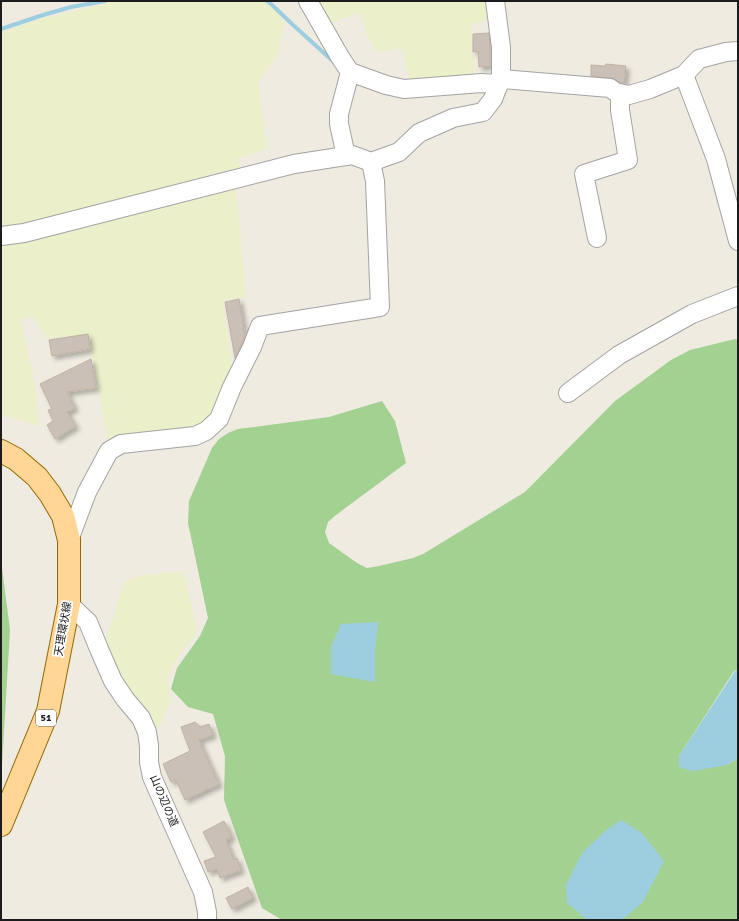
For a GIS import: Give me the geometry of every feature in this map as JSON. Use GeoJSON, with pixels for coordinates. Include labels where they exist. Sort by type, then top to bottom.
{"type":"FeatureCollection","features":[{"type":"Feature","properties":{"kind":"main road","name":"天理環状線"},"geometry":{"type":"LineString","coordinates":[[1,451],[16,459],[37,477],[50,494],[63,516],[69,540],[69,604],[48,711],[1,825]]}},
{"type":"Feature","properties":{"kind":"street"},"geometry":{"type":"LineString","coordinates":[[308,1],[350,72],[386,85],[404,89],[500,82],[610,88],[617,93],[629,95],[650,89],[684,75],[699,59],[726,52],[738,51]]}},
{"type":"Feature","properties":{"kind":"street"},"geometry":{"type":"LineString","coordinates":[[1,236],[24,233],[294,164],[346,156],[352,156],[371,162],[399,152],[419,133],[453,118],[483,112],[493,99],[500,82],[501,47],[495,1]]}},
{"type":"Feature","properties":{"kind":"street"},"geometry":{"type":"LineString","coordinates":[[346,156],[339,124],[339,114],[350,72]]}},
{"type":"Feature","properties":{"kind":"street"},"geometry":{"type":"LineString","coordinates":[[684,75],[716,160],[738,241]]}},
{"type":"Feature","properties":{"kind":"street"},"geometry":{"type":"LineString","coordinates":[[597,238],[584,174],[628,160],[620,110],[620,93]]}},
{"type":"Feature","properties":{"kind":"street"},"geometry":{"type":"LineString","coordinates":[[69,540],[87,492],[108,451],[121,444],[195,436],[206,431],[220,419],[232,386],[252,347],[260,326],[380,307],[375,181],[371,162]]}},
{"type":"Feature","properties":{"kind":"street"},"geometry":{"type":"LineString","coordinates":[[568,393],[619,355],[692,314],[738,296]]}},
{"type":"Feature","properties":{"kind":"street","name":"山の辺の道"},"geometry":{"type":"LineString","coordinates":[[69,604],[88,622],[113,682],[141,718],[147,732],[149,762],[152,777],[203,892],[207,920]]}},
{"type":"Feature","properties":{"kind":"green space"},"geometry":{"type":"Polygon","coordinates":[[[115,1],[262,1],[274,8],[284,22],[278,55],[258,82],[267,148],[238,159],[241,172],[1,232],[1,31],[40,19],[115,1]]]}},
{"type":"Feature","properties":{"kind":"green space"},"geometry":{"type":"Polygon","coordinates":[[[316,1],[489,1],[492,19],[472,24],[474,76],[410,81],[401,48],[377,53],[369,39],[359,12],[327,25],[316,1]]]}},
{"type":"Feature","properties":{"kind":"green space"},"geometry":{"type":"Polygon","coordinates":[[[236,184],[246,297],[223,301],[233,375],[217,415],[197,430],[108,441],[88,334],[47,339],[33,316],[21,320],[35,384],[39,426],[1,415],[1,240],[236,184]]]}},
{"type":"Feature","properties":{"kind":"green space"},"geometry":{"type":"Polygon","coordinates":[[[735,339],[738,340],[738,669],[734,671],[679,756],[727,765],[738,758],[738,920],[282,920],[262,908],[224,800],[225,756],[213,714],[188,707],[171,689],[177,668],[200,636],[208,618],[188,523],[189,501],[212,448],[219,439],[238,429],[329,417],[382,401],[395,421],[406,463],[336,515],[328,522],[325,532],[329,543],[357,563],[367,568],[379,566],[413,558],[423,554],[525,492],[615,401],[671,360],[690,350],[735,339]]]}},
{"type":"Feature","properties":{"kind":"green space"},"geometry":{"type":"Polygon","coordinates":[[[1,560],[10,630],[1,782],[1,560]]]}},
{"type":"Feature","properties":{"kind":"green space"},"geometry":{"type":"Polygon","coordinates":[[[184,571],[195,622],[198,628],[194,637],[179,654],[168,678],[170,703],[155,734],[120,684],[104,647],[124,582],[139,576],[184,571]]]}},
{"type":"Feature","properties":{"kind":"water"},"geometry":{"type":"Polygon","coordinates":[[[378,622],[375,650],[375,682],[331,674],[331,647],[341,624],[378,622]]]}},
{"type":"Feature","properties":{"kind":"water"},"geometry":{"type":"Polygon","coordinates":[[[738,669],[738,758],[727,765],[693,771],[679,767],[679,756],[735,671],[738,669]]]}},
{"type":"Feature","properties":{"kind":"water"},"geometry":{"type":"Polygon","coordinates":[[[621,820],[642,833],[664,861],[643,902],[622,920],[586,919],[567,903],[566,885],[582,853],[605,831],[621,820]]]}},
{"type":"Feature","properties":{"kind":"building"},"geometry":{"type":"Polygon","coordinates":[[[489,33],[490,66],[479,67],[478,51],[473,52],[473,34],[489,33]]]}},
{"type":"Feature","properties":{"kind":"building"},"geometry":{"type":"Polygon","coordinates":[[[606,64],[626,66],[624,84],[611,78],[591,76],[591,65],[605,66],[606,64]]]}},
{"type":"Feature","properties":{"kind":"building"},"geometry":{"type":"Polygon","coordinates":[[[239,299],[245,336],[235,358],[225,302],[239,299]]]}},
{"type":"Feature","properties":{"kind":"building"},"geometry":{"type":"Polygon","coordinates":[[[88,334],[90,349],[52,356],[49,340],[88,334]]]}},
{"type":"Feature","properties":{"kind":"building"},"geometry":{"type":"Polygon","coordinates":[[[91,359],[96,388],[67,392],[75,408],[67,412],[76,426],[55,439],[47,425],[53,421],[48,410],[52,409],[40,384],[91,359]]]}},
{"type":"Feature","properties":{"kind":"building"},"geometry":{"type":"Polygon","coordinates":[[[195,722],[200,727],[209,724],[213,735],[199,740],[219,784],[185,800],[176,780],[171,782],[163,764],[190,751],[181,727],[195,722]]]}},
{"type":"Feature","properties":{"kind":"building"},"geometry":{"type":"Polygon","coordinates":[[[224,821],[232,837],[226,840],[234,860],[237,858],[241,870],[220,878],[217,869],[208,872],[204,861],[216,857],[203,832],[224,821]]]}},
{"type":"Feature","properties":{"kind":"building"},"geometry":{"type":"Polygon","coordinates":[[[248,887],[253,898],[232,909],[226,898],[248,887]]]}},
{"type":"Feature","properties":{"kind":"waterway"},"geometry":{"type":"LineString","coordinates":[[1,29],[71,7],[105,1]]}},
{"type":"Feature","properties":{"kind":"waterway"},"geometry":{"type":"LineString","coordinates":[[267,1],[335,63]]}}]}
